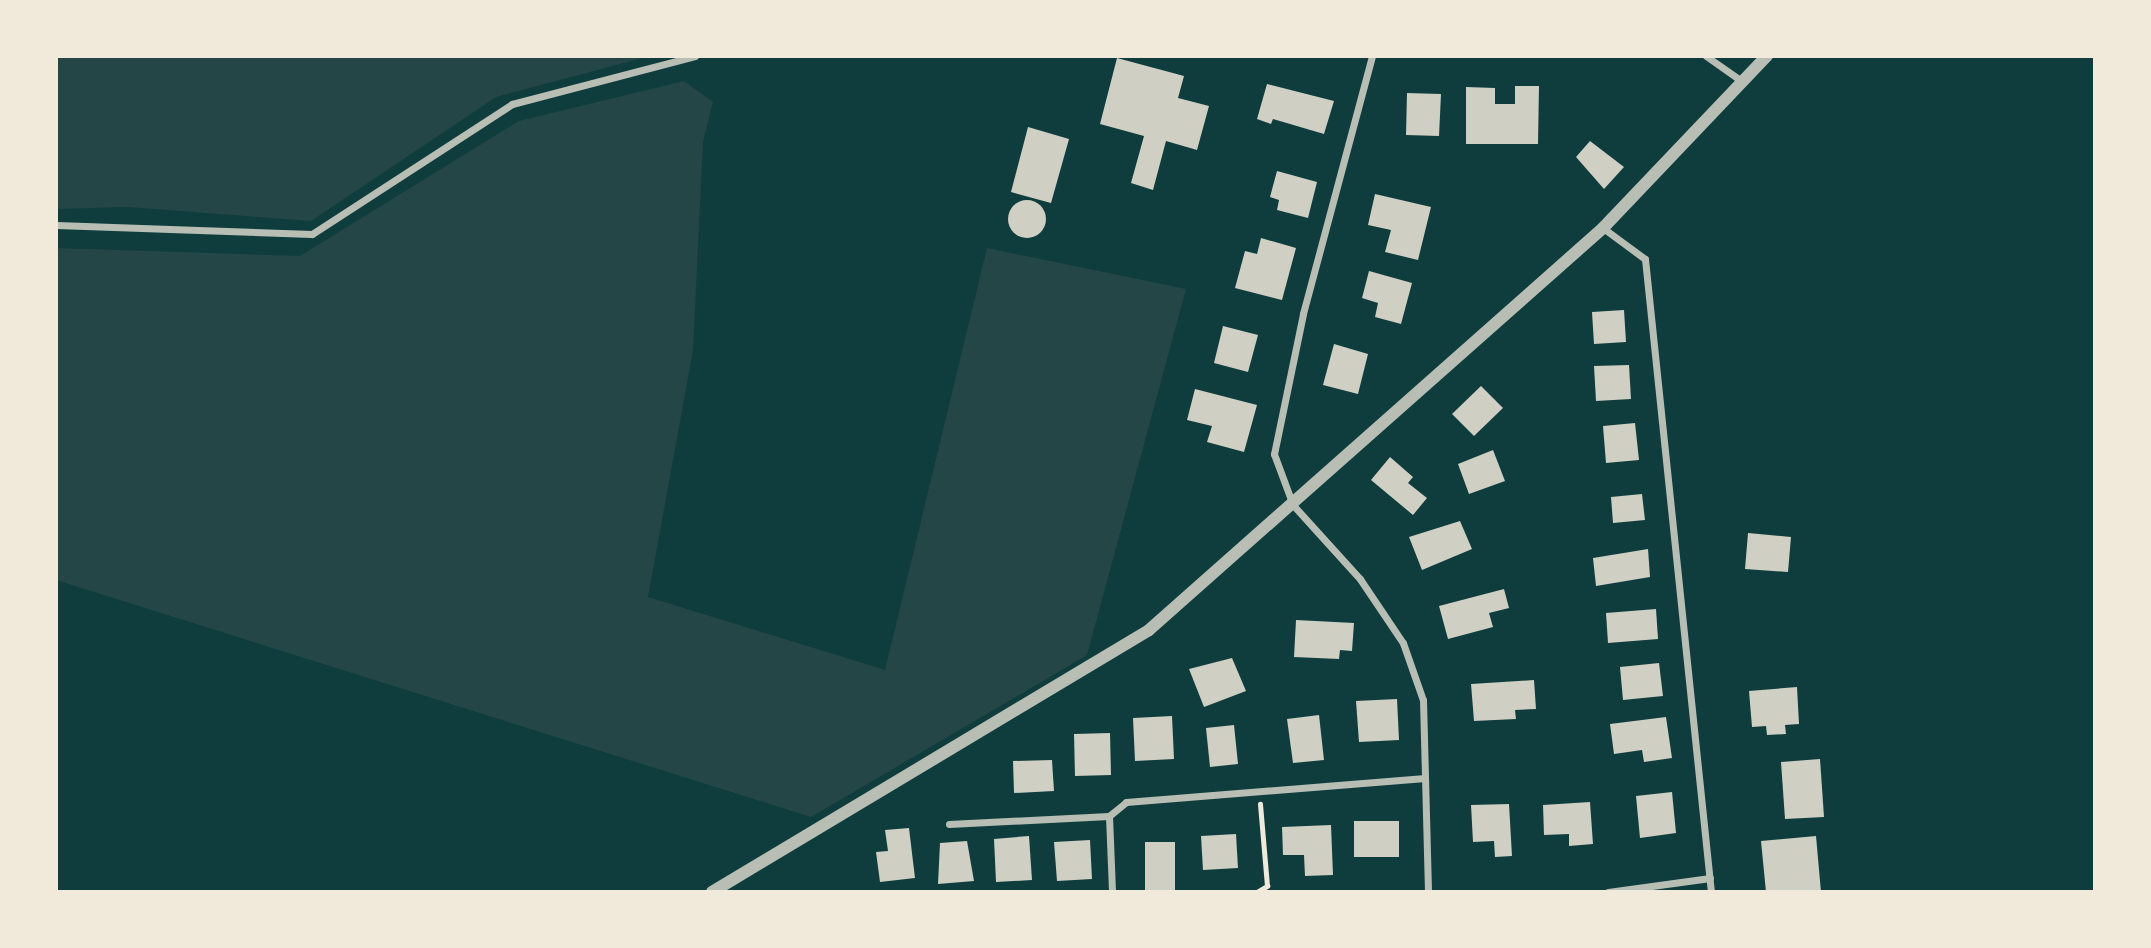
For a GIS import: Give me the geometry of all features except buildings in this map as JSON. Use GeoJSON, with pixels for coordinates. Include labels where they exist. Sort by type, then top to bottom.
{"type":"FeatureCollection","features":[{"type":"Feature","properties":{"kind":"street"},"geometry":{"type":"LineString","coordinates":[[56,225],[312,234],[512,104],[695,56]]}},
{"type":"Feature","properties":{"kind":"street"},"geometry":{"type":"LineString","coordinates":[[1373,56],[1303,314],[1274,454],[1293,505],[1360,579],[1403,643],[1423,700],[1428,892]]}},
{"type":"Feature","properties":{"kind":"street"},"geometry":{"type":"LineString","coordinates":[[1706,56],[1743,82]]}},
{"type":"Feature","properties":{"kind":"street"},"geometry":{"type":"LineString","coordinates":[[712,892],[1149,631],[1603,228],[1767,56]]}},
{"type":"Feature","properties":{"kind":"street"},"geometry":{"type":"LineString","coordinates":[[1603,228],[1645,259],[1711,892]]}},
{"type":"Feature","properties":{"kind":"street"},"geometry":{"type":"LineString","coordinates":[[949,824],[1109,816],[1126,802],[1425,778]]}},
{"type":"Feature","properties":{"kind":"street"},"geometry":{"type":"LineString","coordinates":[[1109,816],[1112,892]]}},
{"type":"Feature","properties":{"kind":"street"},"geometry":{"type":"LineString","coordinates":[[1608,892],[1710,878]]}},
{"type":"Feature","properties":{"kind":"path"},"geometry":{"type":"LineString","coordinates":[[1258,892],[1267,886],[1259,792]]}},
{"type":"Feature","properties":{"kind":"shaded area"},"geometry":{"type":"Polygon","coordinates":[[[56,56],[650,56],[496,97],[311,221],[128,207],[56,209],[56,56]]]}},
{"type":"Feature","properties":{"kind":"shaded area"},"geometry":{"type":"Polygon","coordinates":[[[684,81],[713,102],[703,142],[693,350],[648,597],[885,670],[987,248],[1186,289],[1087,655],[811,817],[56,580],[56,248],[300,256],[519,121],[684,81]]]}}]}
